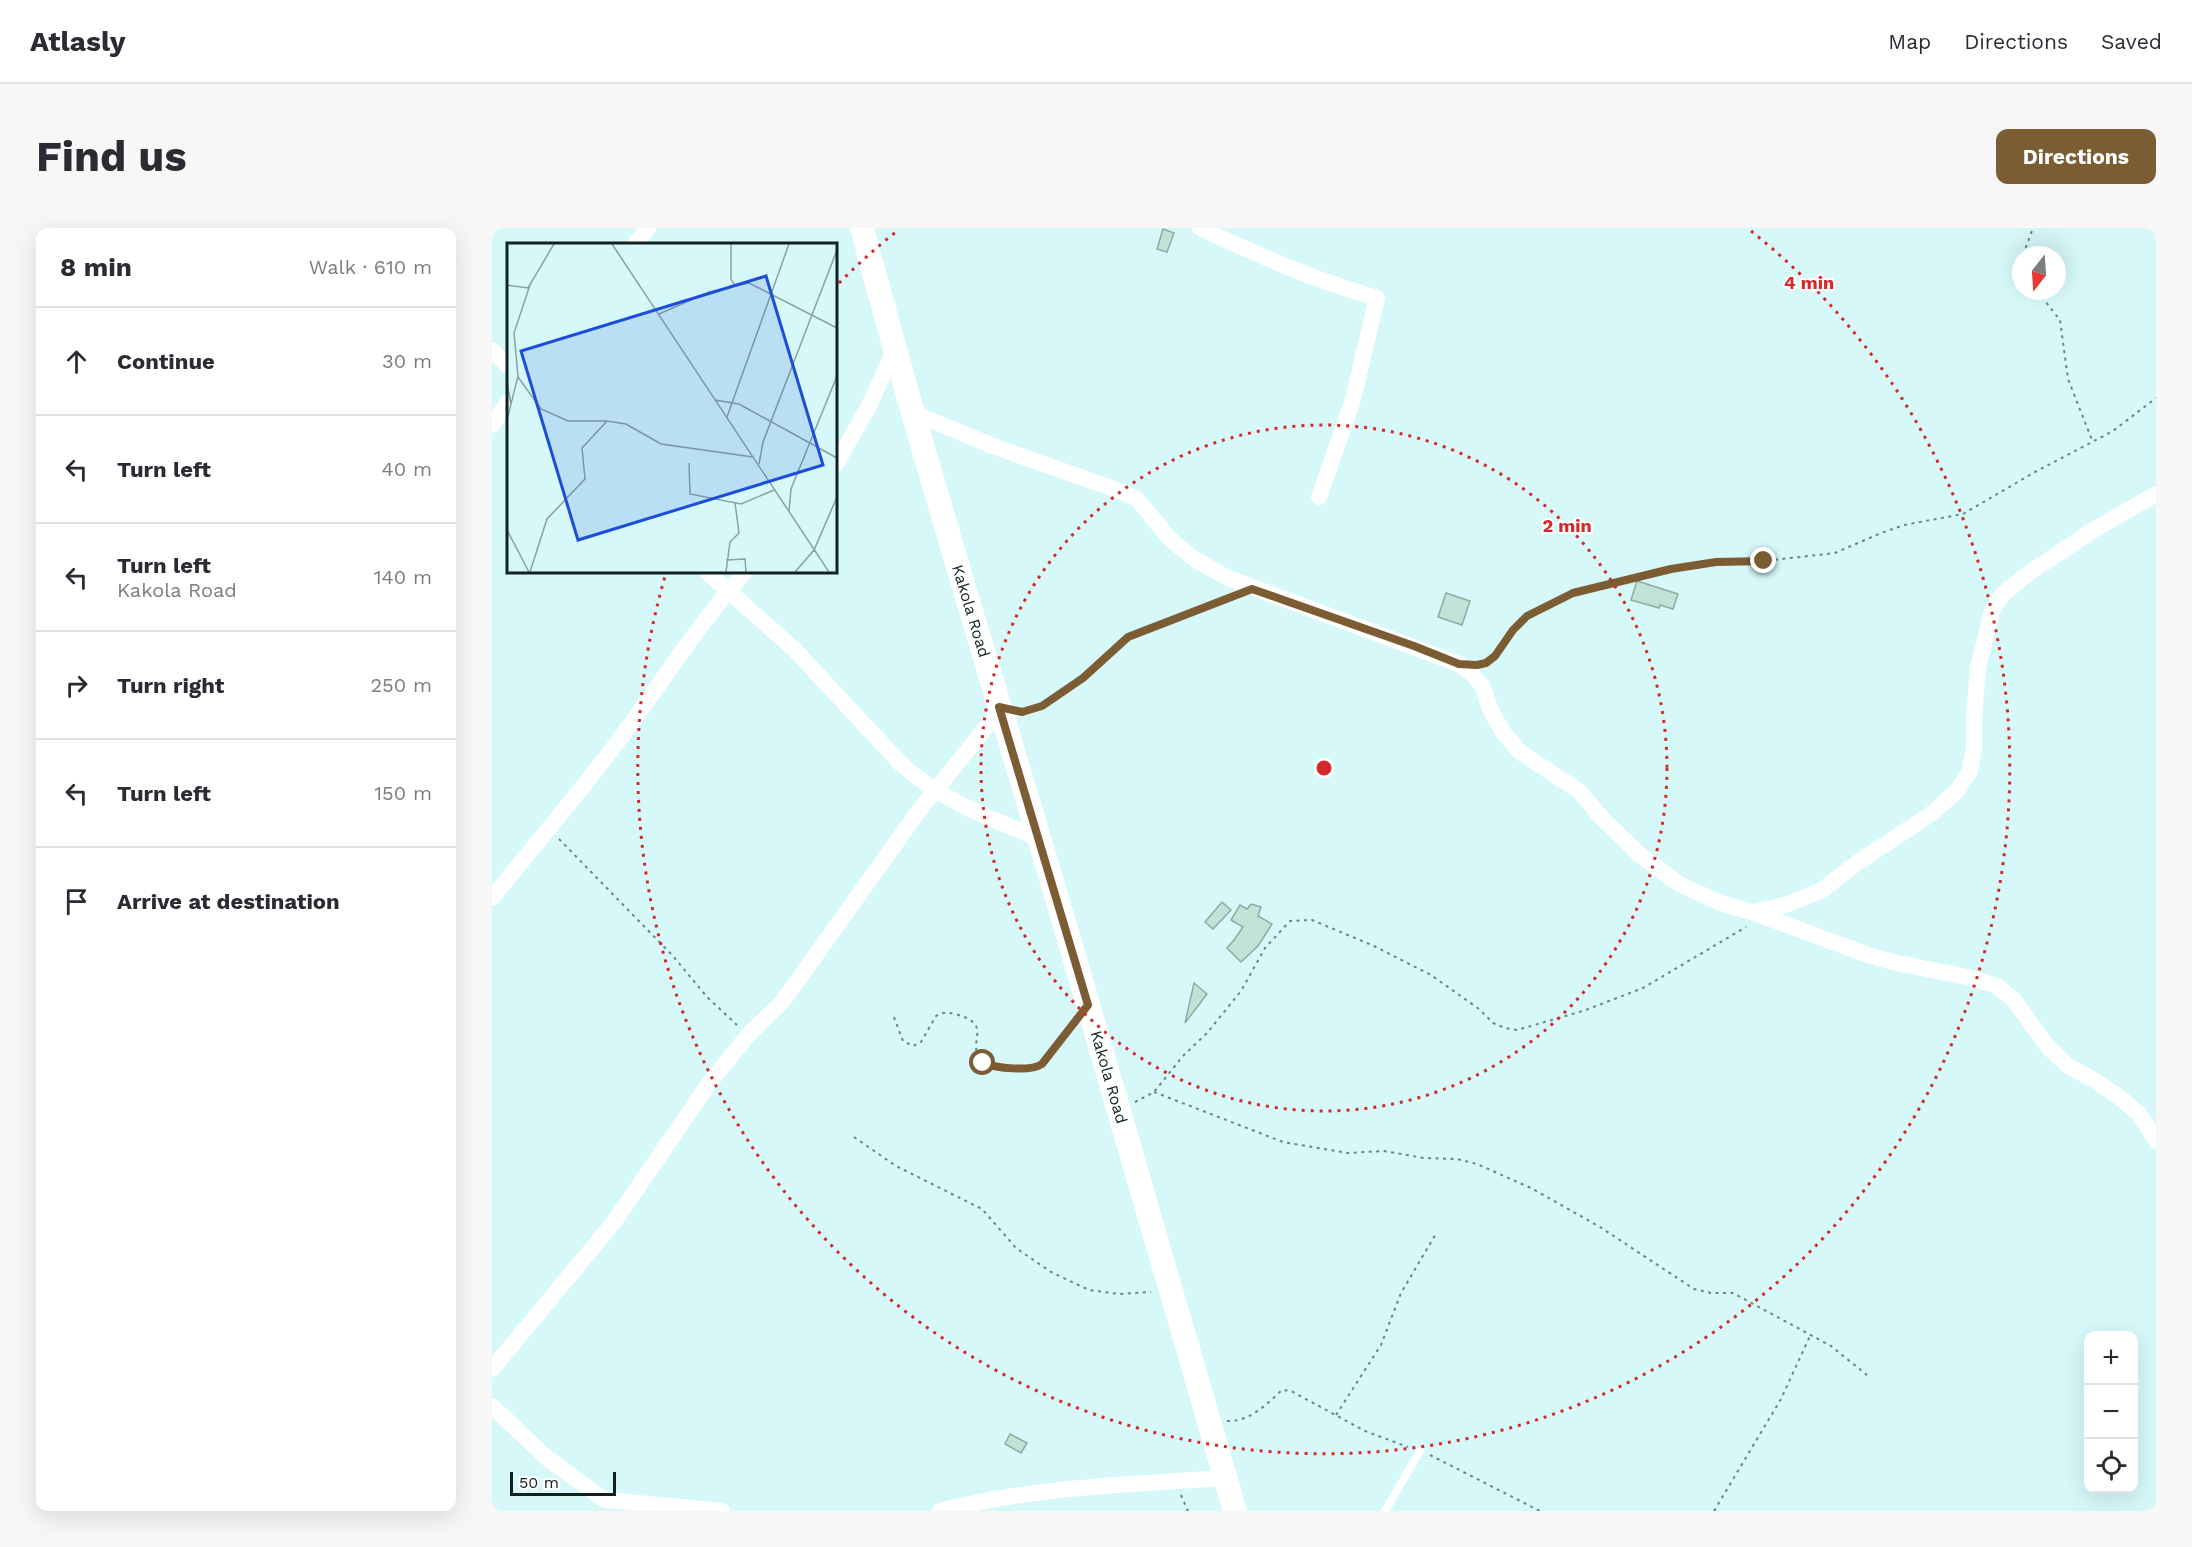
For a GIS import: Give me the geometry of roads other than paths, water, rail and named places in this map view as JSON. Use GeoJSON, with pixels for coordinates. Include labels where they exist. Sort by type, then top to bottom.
{"type":"FeatureCollection","features":[{"type":"Feature","properties":{"kind":"main road","name":"Kakola Road"},"geometry":{"type":"LineString","coordinates":[[862,228],[894,350],[1119,1109],[1235,1511]]}},
{"type":"Feature","properties":{"kind":"street"},"geometry":{"type":"LineString","coordinates":[[636,243],[648,228]]}},
{"type":"Feature","properties":{"kind":"street"},"geometry":{"type":"LineString","coordinates":[[1200,228],[1282,265],[1345,289],[1377,298],[1352,403],[1319,497]]}},
{"type":"Feature","properties":{"kind":"street"},"geometry":{"type":"LineString","coordinates":[[492,350],[507,365]]}},
{"type":"Feature","properties":{"kind":"street"},"geometry":{"type":"LineString","coordinates":[[837,462],[870,404],[894,350]]}},
{"type":"Feature","properties":{"kind":"street"},"geometry":{"type":"LineString","coordinates":[[492,424],[507,403]]}},
{"type":"Feature","properties":{"kind":"street"},"geometry":{"type":"LineString","coordinates":[[913,413],[993,446],[1137,499],[1171,540],[1196,560],[1252,589],[1459,664],[1483,687],[1490,709],[1503,732],[1520,752],[1579,791],[1638,855],[1679,884],[1723,904],[1868,955],[1972,978],[1997,986],[2014,1000],[2048,1047],[2068,1066],[2094,1080],[2140,1115],[2156,1141]]}},
{"type":"Feature","properties":{"kind":"street"},"geometry":{"type":"LineString","coordinates":[[1758,915],[1822,890],[1857,863],[1931,814],[1957,791],[1970,771],[1974,748],[1978,668],[1992,610],[2002,595],[2026,575],[2156,494]]}},
{"type":"Feature","properties":{"kind":"street"},"geometry":{"type":"LineString","coordinates":[[708,573],[795,650],[916,778],[987,818],[1038,838]]}},
{"type":"Feature","properties":{"kind":"street"},"geometry":{"type":"LineString","coordinates":[[492,898],[616,744],[663,677],[729,589],[744,573]]}},
{"type":"Feature","properties":{"kind":"street"},"geometry":{"type":"LineString","coordinates":[[492,1369],[614,1222],[710,1082],[750,1034],[783,1000],[936,788],[1000,709]]}},
{"type":"Feature","properties":{"kind":"street"},"geometry":{"type":"LineString","coordinates":[[492,1406],[547,1458],[605,1500],[722,1511]]}},
{"type":"Feature","properties":{"kind":"street"},"geometry":{"type":"LineString","coordinates":[[940,1511],[1004,1497],[1226,1478]]}},
{"type":"Feature","properties":{"kind":"lane"},"geometry":{"type":"LineString","coordinates":[[1385,1511],[1420,1451]]}}]}
